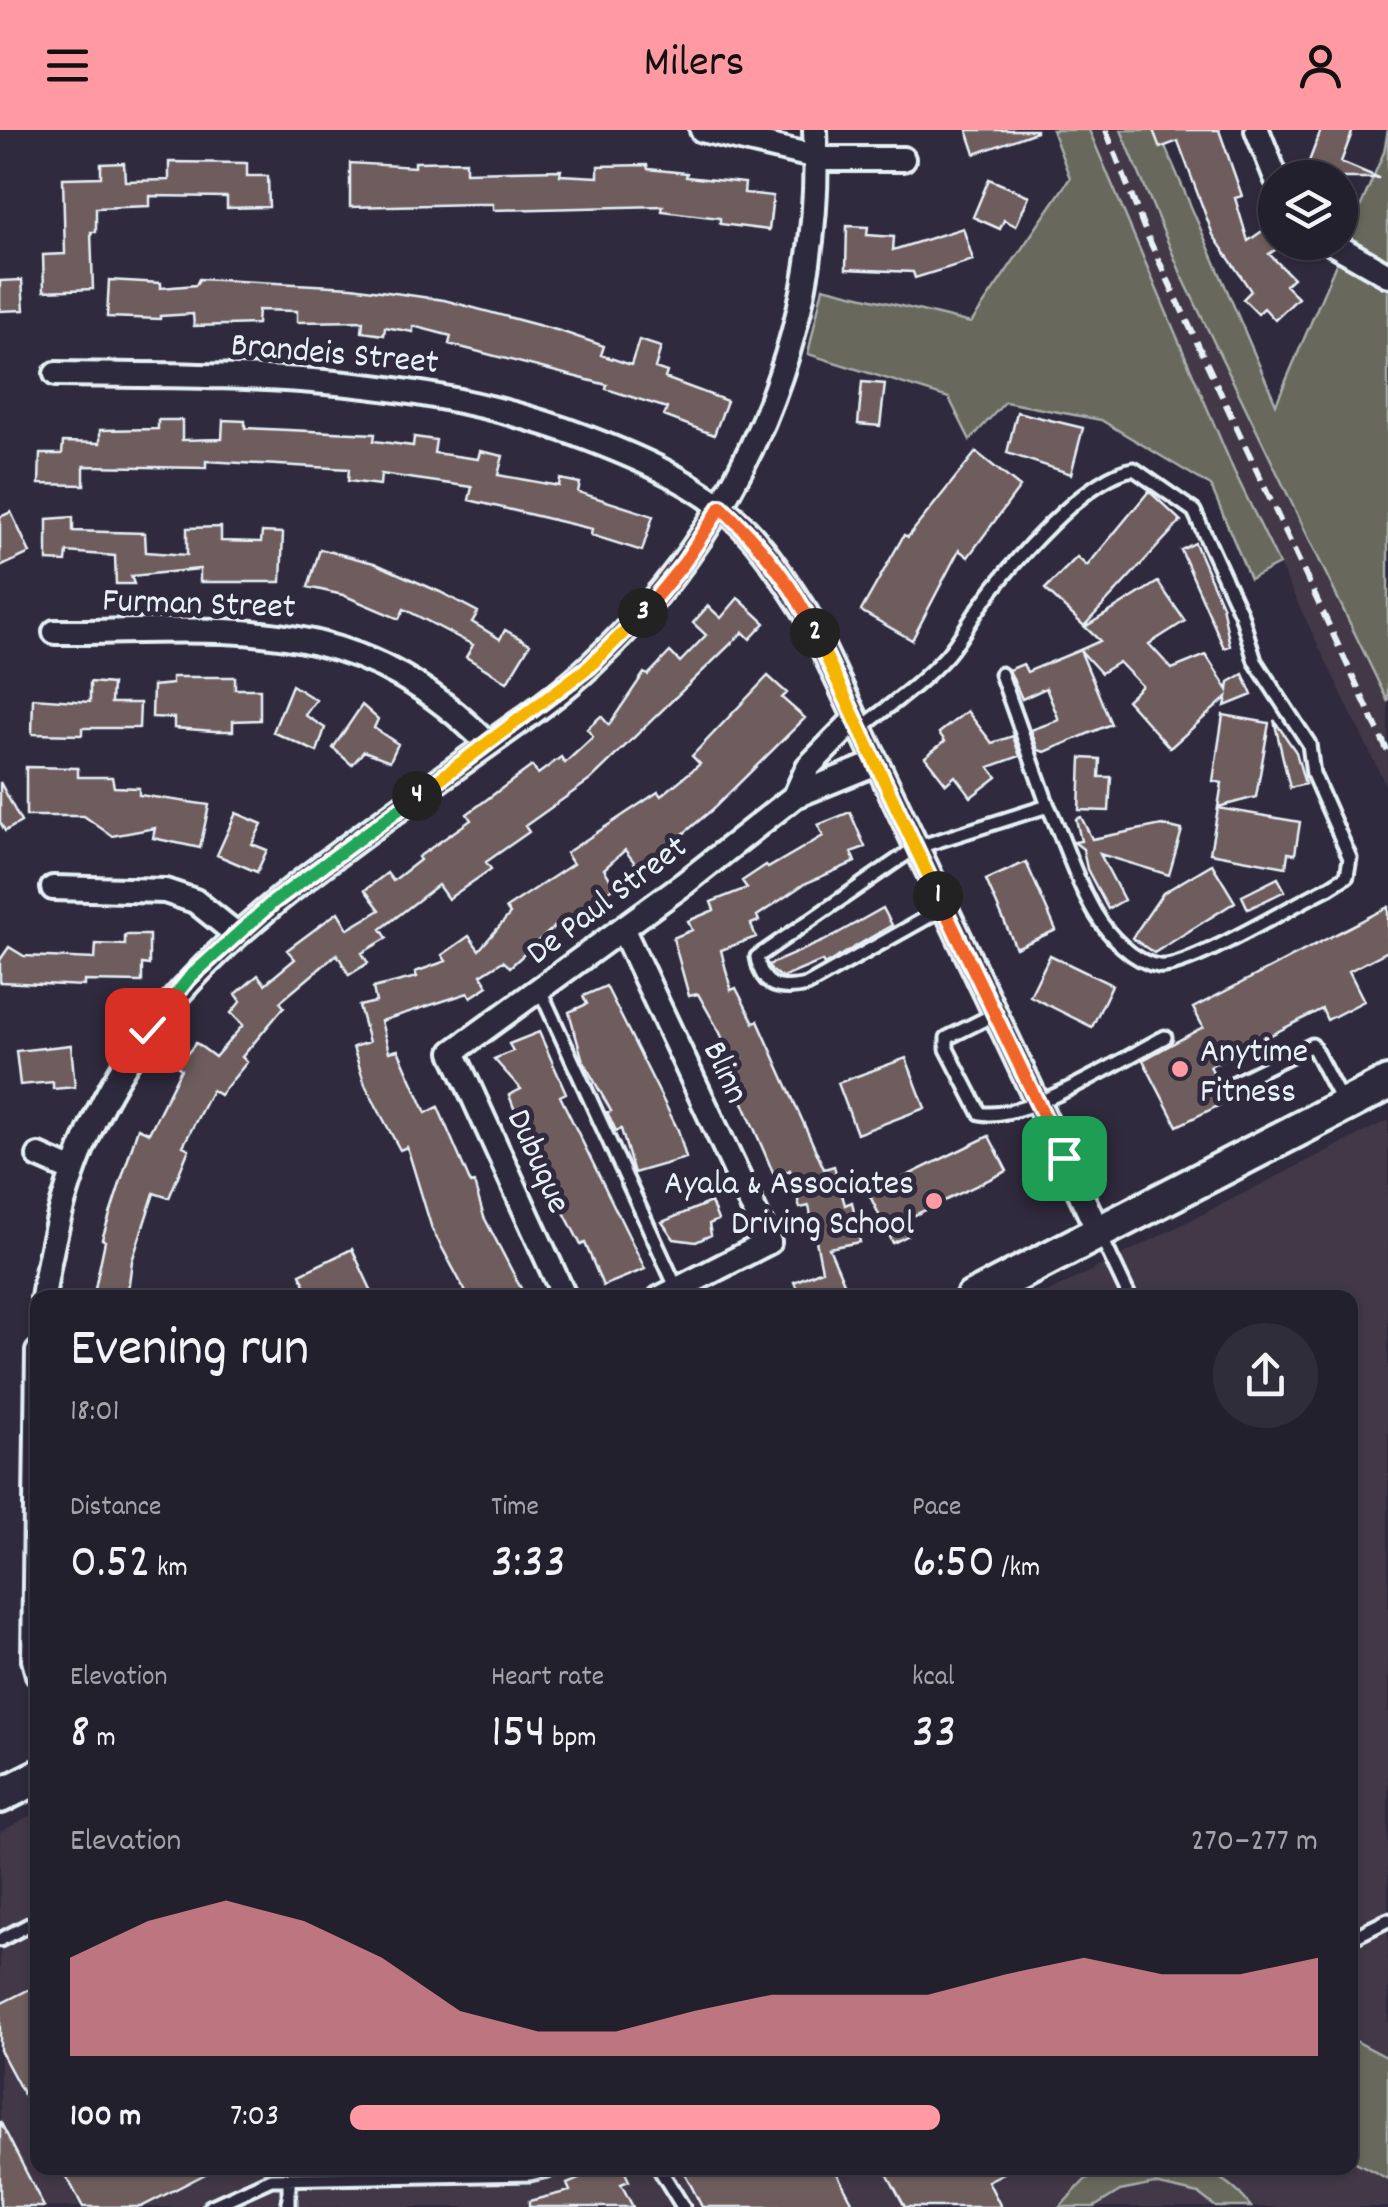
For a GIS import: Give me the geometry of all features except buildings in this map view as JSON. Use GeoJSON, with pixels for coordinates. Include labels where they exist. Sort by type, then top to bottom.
{"type":"FeatureCollection","features":[{"type":"Feature","properties":{"kind":"main road"},"geometry":{"type":"LineString","coordinates":[[988,1290],[1370,1097]]}},
{"type":"Feature","properties":{"kind":"main road"},"geometry":{"type":"LineString","coordinates":[[0,1796],[30,1781]]}},
{"type":"Feature","properties":{"kind":"street"},"geometry":{"type":"LineString","coordinates":[[702,130],[816,157],[903,159]]}},
{"type":"Feature","properties":{"kind":"street"},"geometry":{"type":"LineString","coordinates":[[44,1290],[72,1170],[113,1084],[147,1030],[186,982],[235,933],[590,666],[640,617],[684,563],[721,507],[756,441],[793,340],[812,240],[815,130]]}},
{"type":"Feature","properties":{"kind":"street"},"geometry":{"type":"LineString","coordinates":[[1256,130],[1268,160]]}},
{"type":"Feature","properties":{"kind":"street"},"geometry":{"type":"LineString","coordinates":[[1358,258],[1388,275]]}},
{"type":"Feature","properties":{"kind":"street","name":"Brandeis Street"},"geometry":{"type":"LineString","coordinates":[[56,374],[354,381],[447,394],[542,420],[633,456],[721,507],[750,534],[806,613],[874,764],[1099,1233]]}},
{"type":"Feature","properties":{"kind":"street","name":"Furman Street"},"geometry":{"type":"LineString","coordinates":[[55,632],[250,632],[312,639],[400,673],[461,717],[488,744]]}},
{"type":"Feature","properties":{"kind":"street","name":"De Paul Street"},"geometry":{"type":"LineString","coordinates":[[795,796],[808,767],[857,724]]}},
{"type":"Feature","properties":{"kind":"street","name":"De Paul Street"},"geometry":{"type":"LineString","coordinates":[[453,1052],[623,930],[795,796],[874,764]]}},
{"type":"Feature","properties":{"kind":"street"},"geometry":{"type":"LineString","coordinates":[[53,888],[165,891],[195,901],[235,933]]}},
{"type":"Feature","properties":{"kind":"street","name":"Blinn"},"geometry":{"type":"LineString","coordinates":[[623,930],[770,1242],[674,1290]]}},
{"type":"Feature","properties":{"kind":"street","name":"Dubuque"},"geometry":{"type":"LineString","coordinates":[[453,1052],[560,1290]]}},
{"type":"Feature","properties":{"kind":"street"},"geometry":{"type":"LineString","coordinates":[[39,1156],[72,1170]]}},
{"type":"Feature","properties":{"kind":"lane"},"geometry":{"type":"LineString","coordinates":[[857,724],[910,692],[950,652],[985,599],[1077,502],[1116,471],[1134,469],[1194,511],[1241,614],[1255,661],[1309,744],[1313,774],[1350,858],[1347,876],[1205,953],[1164,968],[1146,962],[1112,938],[1094,911],[1048,806],[1001,674]]}},
{"type":"Feature","properties":{"kind":"lane"},"geometry":{"type":"LineString","coordinates":[[944,908],[807,985],[782,990],[766,983],[759,970],[757,957],[914,848],[1048,806]]}},
{"type":"Feature","properties":{"kind":"lane"},"geometry":{"type":"LineString","coordinates":[[540,990],[667,1290]]}},
{"type":"Feature","properties":{"kind":"lane"},"geometry":{"type":"LineString","coordinates":[[995,1014],[947,1038],[947,1049],[980,1113],[991,1115],[1038,1104],[1165,1037]]}},
{"type":"Feature","properties":{"kind":"lane"},"geometry":{"type":"LineString","coordinates":[[1232,1084],[1312,1046],[1370,1097]]}},
{"type":"Feature","properties":{"kind":"lane"},"geometry":{"type":"LineString","coordinates":[[1099,1233],[1126,1290]]}},
{"type":"Feature","properties":{"kind":"lane"},"geometry":{"type":"LineString","coordinates":[[1358,1935],[1388,1920]]}},
{"type":"Feature","properties":{"kind":"lane"},"geometry":{"type":"LineString","coordinates":[[0,1940],[30,1924]]}},
{"type":"Feature","properties":{"kind":"lane"},"geometry":{"type":"LineString","coordinates":[[210,2207],[255,2184],[318,2175]]}},
{"type":"Feature","properties":{"kind":"lane"},"geometry":{"type":"LineString","coordinates":[[663,2175],[683,2207]]}},
{"type":"Feature","properties":{"kind":"lane"},"geometry":{"type":"LineString","coordinates":[[290,2178],[290,2207]]}},
{"type":"Feature","properties":{"kind":"shaded area"},"geometry":{"type":"Polygon","coordinates":[[[1088,130],[1121,130],[1182,276],[1388,702],[1388,790],[1234,471],[1088,130]]]}},
{"type":"Feature","properties":{"kind":"shaded area"},"geometry":{"type":"Polygon","coordinates":[[[1388,1120],[1388,2207],[0,2207],[0,1832],[30,1816],[30,2175],[1358,2175],[1358,1290],[1053,1290],[1388,1120]]]}},
{"type":"Feature","properties":{"kind":"green space"},"geometry":{"type":"Polygon","coordinates":[[[1052,130],[1089,130],[1234,471],[1279,564],[1250,579],[1211,486],[1101,420],[1005,402],[970,440],[949,398],[808,354],[823,287],[971,323],[1070,178],[1052,130]]]}},
{"type":"Feature","properties":{"kind":"green space"},"geometry":{"type":"Polygon","coordinates":[[[1121,130],[1158,130],[1276,404],[1338,260],[1358,260],[1358,213],[1384,152],[1388,130],[1388,702],[1182,276],[1121,130]]]}},
{"type":"Feature","properties":{"kind":"green space"},"geometry":{"type":"Polygon","coordinates":[[[1358,2042],[1388,2058],[1388,2179],[1358,2163],[1358,2042]]]}},
{"type":"Feature","properties":{"kind":"green space"},"geometry":{"type":"Polygon","coordinates":[[[1094,2175],[1212,2175],[1236,2190],[1251,2207],[1216,2207],[1199,2194],[1155,2184],[1120,2191],[1094,2207],[1060,2207],[1094,2175]]]}},
{"type":"Feature","properties":{"kind":"railway"},"geometry":{"type":"LineString","coordinates":[[1106,130],[1146,233],[1388,752]]}},
{"type":"Feature","properties":{"kind":"place","name":"Anytime Fitness"},"geometry":{"type":"Point","coordinates":[1180,1069]}},
{"type":"Feature","properties":{"kind":"place","name":"Ayala & Associates Driving School"},"geometry":{"type":"Point","coordinates":[934,1201]}},
{"type":"Feature","properties":{"kind":"route"},"geometry":{"type":"LineString","coordinates":[[147,1030],[186,982],[235,933],[590,666],[640,617],[684,563],[721,507],[750,534],[806,613],[874,764],[1064,1158]]}}]}
